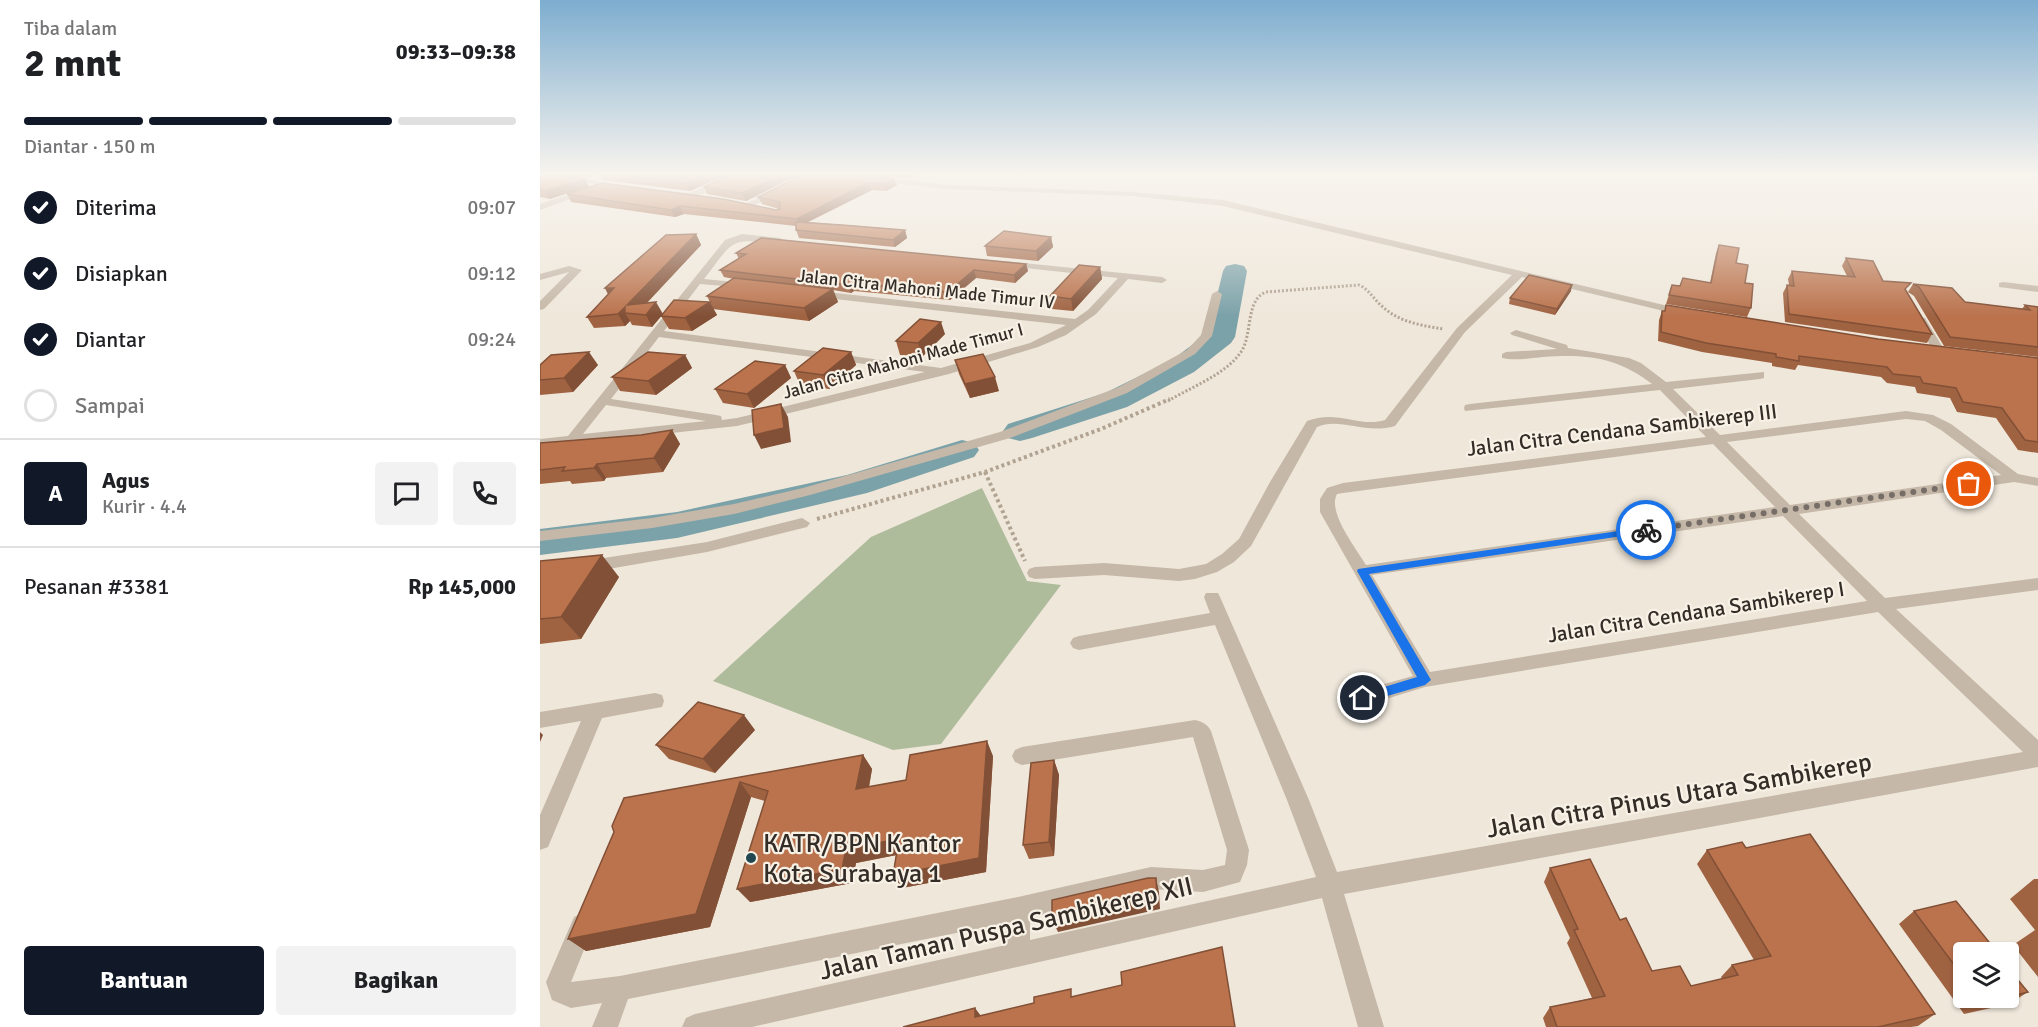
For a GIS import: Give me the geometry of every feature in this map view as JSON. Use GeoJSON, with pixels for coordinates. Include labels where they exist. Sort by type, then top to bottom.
{"type":"FeatureCollection","features":[{"type":"Feature","properties":{"kind":"street"},"geometry":{"type":"LineString","coordinates":[[1302,221],[1694,315]]}},
{"type":"Feature","properties":{"kind":"street"},"geometry":{"type":"LineString","coordinates":[[572,440],[728,242],[742,237],[788,242]]}},
{"type":"Feature","properties":{"kind":"street"},"geometry":{"type":"LineString","coordinates":[[998,262],[1162,280]]}},
{"type":"Feature","properties":{"kind":"street"},"geometry":{"type":"LineString","coordinates":[[540,277],[569,269],[577,270],[540,307]]}},
{"type":"Feature","properties":{"kind":"street"},"geometry":{"type":"LineString","coordinates":[[1035,573],[1098,569],[1186,576],[1211,568],[1238,550],[1245,542],[1312,424],[1328,420],[1380,426],[1390,423],[1461,330],[1519,274]]}},
{"type":"Feature","properties":{"kind":"street","name":"Jalan Citra Mahoni Made Timur I"},"geometry":{"type":"LineString","coordinates":[[540,443],[737,422],[945,371],[1034,345],[1079,322],[1126,275]]}},
{"type":"Feature","properties":{"kind":"street"},"geometry":{"type":"LineString","coordinates":[[697,281],[755,287]]}},
{"type":"Feature","properties":{"kind":"street"},"geometry":{"type":"LineString","coordinates":[[2003,285],[2038,289]]}},
{"type":"Feature","properties":{"kind":"street","name":"Jalan Citra Mahoni Made Timur IV"},"geometry":{"type":"LineString","coordinates":[[801,292],[1079,322]]}},
{"type":"Feature","properties":{"kind":"street"},"geometry":{"type":"LineString","coordinates":[[540,536],[652,523],[734,509],[816,489],[1005,435],[1123,390],[1191,352],[1206,336],[1217,294]]}},
{"type":"Feature","properties":{"kind":"street"},"geometry":{"type":"LineString","coordinates":[[1913,306],[1939,351]]}},
{"type":"Feature","properties":{"kind":"street"},"geometry":{"type":"LineString","coordinates":[[656,333],[945,371]]}},
{"type":"Feature","properties":{"kind":"street"},"geometry":{"type":"LineString","coordinates":[[1516,333],[1574,351],[1625,361],[1637,366],[1663,386],[1714,440],[1788,509],[1881,605],[2038,753]]}},
{"type":"Feature","properties":{"kind":"street"},"geometry":{"type":"LineString","coordinates":[[1506,356],[1574,351]]}},
{"type":"Feature","properties":{"kind":"street"},"geometry":{"type":"LineString","coordinates":[[1470,408],[1760,375]]}},
{"type":"Feature","properties":{"kind":"street","name":"Jalan Citra Mahoni Made Timur I"},"geometry":{"type":"LineString","coordinates":[[603,401],[737,422]]}},
{"type":"Feature","properties":{"kind":"street","name":"Jalan Citra Cendana Sambikerep III"},"geometry":{"type":"LineString","coordinates":[[1362,571],[1328,512],[1327,499],[1332,491],[1906,415],[1928,418],[1946,427],[2014,478]]}},
{"type":"Feature","properties":{"kind":"street"},"geometry":{"type":"LineString","coordinates":[[1425,680],[1362,571],[2014,478],[2038,482]]}},
{"type":"Feature","properties":{"kind":"street"},"geometry":{"type":"LineString","coordinates":[[572,568],[707,547],[802,523]]}},
{"type":"Feature","properties":{"kind":"street","name":"Jalan Citra Cendana Sambikerep I"},"geometry":{"type":"LineString","coordinates":[[1363,698],[1425,680],[1881,605],[2038,584]]}},
{"type":"Feature","properties":{"kind":"street"},"geometry":{"type":"LineString","coordinates":[[1212,597],[1298,800],[1330,885],[1371,1027]]}},
{"type":"Feature","properties":{"kind":"street"},"geometry":{"type":"LineString","coordinates":[[1079,643],[1221,618]]}},
{"type":"Feature","properties":{"kind":"street"},"geometry":{"type":"LineString","coordinates":[[540,720],[655,701]]}},
{"type":"Feature","properties":{"kind":"street"},"geometry":{"type":"LineString","coordinates":[[540,840],[595,711]]}},
{"type":"Feature","properties":{"kind":"street"},"geometry":{"type":"LineString","coordinates":[[589,908],[558,982],[561,991],[571,995],[620,988],[1018,909],[1151,878],[1212,880],[1232,874],[1238,850],[1201,732],[1195,728],[1022,756]]}},
{"type":"Feature","properties":{"kind":"street","name":"Jalan Citra Pinus Utara Sambikerep"},"geometry":{"type":"LineString","coordinates":[[1330,885],[2038,758]]}},
{"type":"Feature","properties":{"kind":"street","name":"Jalan Taman Puspa Sambikerep XII"},"geometry":{"type":"LineString","coordinates":[[695,1027],[1330,885]]}},
{"type":"Feature","properties":{"kind":"street"},"geometry":{"type":"LineString","coordinates":[[1018,909],[1018,955]]}},
{"type":"Feature","properties":{"kind":"street"},"geometry":{"type":"LineString","coordinates":[[605,1027],[620,988]]}},
{"type":"Feature","properties":{"kind":"path"},"geometry":{"type":"LineString","coordinates":[[985,471],[1028,569],[1035,573]]}},
{"type":"Feature","properties":{"kind":"green space"},"geometry":{"type":"Polygon","coordinates":[[[982,488],[1027,581],[1061,585],[941,744],[893,750],[713,681],[871,537],[982,488]]]}},
{"type":"Feature","properties":{"kind":"building"},"geometry":{"type":"Polygon","coordinates":[[[796,222],[905,230],[893,240],[796,230],[796,222]]]}},
{"type":"Feature","properties":{"kind":"building"},"geometry":{"type":"Polygon","coordinates":[[[1004,231],[1051,237],[1036,251],[985,246],[1004,231]]]}},
{"type":"Feature","properties":{"kind":"building"},"geometry":{"type":"Polygon","coordinates":[[[696,234],[627,305],[656,302],[646,315],[625,313],[625,307],[618,314],[587,317],[614,288],[605,288],[666,235],[696,234]]]}},
{"type":"Feature","properties":{"kind":"building"},"geometry":{"type":"Polygon","coordinates":[[[761,238],[1026,264],[1014,275],[974,270],[948,292],[851,283],[848,285],[720,270],[746,254],[736,253],[761,238]]]}},
{"type":"Feature","properties":{"kind":"building"},"geometry":{"type":"Polygon","coordinates":[[[1719,245],[1739,248],[1736,263],[1748,265],[1745,283],[1753,284],[1751,308],[1669,295],[1672,285],[1680,286],[1683,278],[1711,283],[1719,245]]]}},
{"type":"Feature","properties":{"kind":"building"},"geometry":{"type":"Polygon","coordinates":[[[1846,258],[1873,261],[1883,281],[1911,283],[1905,289],[1932,334],[1789,314],[1787,285],[1794,286],[1792,271],[1855,277],[1846,258]]]}},
{"type":"Feature","properties":{"kind":"building"},"geometry":{"type":"Polygon","coordinates":[[[1079,265],[1100,267],[1071,299],[1050,296],[1079,265]]]}},
{"type":"Feature","properties":{"kind":"building"},"geometry":{"type":"Polygon","coordinates":[[[1529,275],[1572,285],[1557,309],[1510,298],[1529,275]]]}},
{"type":"Feature","properties":{"kind":"building"},"geometry":{"type":"Polygon","coordinates":[[[734,278],[833,289],[804,308],[707,296],[734,278]]]}},
{"type":"Feature","properties":{"kind":"building"},"geometry":{"type":"Polygon","coordinates":[[[1913,284],[1952,288],[1965,302],[2030,310],[2025,305],[2038,307],[2038,347],[1950,337],[1919,287],[1913,284]]]}},
{"type":"Feature","properties":{"kind":"building"},"geometry":{"type":"Polygon","coordinates":[[[674,300],[710,302],[685,318],[661,316],[674,300]]]}},
{"type":"Feature","properties":{"kind":"building"},"geometry":{"type":"Polygon","coordinates":[[[1666,305],[1878,339],[2038,358],[2038,442],[2025,440],[2002,408],[1963,402],[1956,388],[1923,383],[1920,377],[1893,374],[1887,367],[1799,356],[1799,361],[1776,357],[1776,354],[1706,343],[1661,332],[1662,311],[1665,311],[1666,305]]]}},
{"type":"Feature","properties":{"kind":"building"},"geometry":{"type":"Polygon","coordinates":[[[920,319],[941,322],[918,343],[896,341],[920,319]]]}},
{"type":"Feature","properties":{"kind":"building"},"geometry":{"type":"Polygon","coordinates":[[[823,348],[851,352],[823,375],[794,371],[823,348]]]}},
{"type":"Feature","properties":{"kind":"building"},"geometry":{"type":"Polygon","coordinates":[[[589,352],[564,378],[540,380],[540,365],[551,355],[589,352]]]}},
{"type":"Feature","properties":{"kind":"building"},"geometry":{"type":"Polygon","coordinates":[[[648,352],[685,355],[648,381],[612,377],[648,352]]]}},
{"type":"Feature","properties":{"kind":"building"},"geometry":{"type":"Polygon","coordinates":[[[983,354],[995,377],[965,384],[955,360],[983,354]]]}},
{"type":"Feature","properties":{"kind":"building"},"geometry":{"type":"Polygon","coordinates":[[[755,361],[785,365],[747,394],[715,389],[755,361]]]}},
{"type":"Feature","properties":{"kind":"building"},"geometry":{"type":"Polygon","coordinates":[[[781,404],[784,428],[754,435],[752,410],[781,404]]]}},
{"type":"Feature","properties":{"kind":"building"},"geometry":{"type":"Polygon","coordinates":[[[672,430],[654,458],[597,464],[594,468],[562,471],[565,467],[540,470],[540,443],[641,435],[672,430]]]}},
{"type":"Feature","properties":{"kind":"building"},"geometry":{"type":"Polygon","coordinates":[[[602,555],[561,617],[540,619],[540,561],[602,555]]]}},
{"type":"Feature","properties":{"kind":"building"},"geometry":{"type":"Polygon","coordinates":[[[698,702],[744,715],[703,759],[656,745],[698,702]]]}},
{"type":"Feature","properties":{"kind":"building","name":"KATR/BPN Kantor Kota Surabaya 1"},"geometry":{"type":"Polygon","coordinates":[[[987,741],[979,858],[893,875],[899,839],[846,849],[842,869],[737,889],[768,791],[740,782],[696,914],[568,939],[614,832],[612,826],[624,798],[863,755],[856,789],[906,780],[910,755],[987,741]]]}},
{"type":"Feature","properties":{"kind":"building"},"geometry":{"type":"Polygon","coordinates":[[[1054,760],[1049,842],[1023,845],[1031,763],[1054,760]]]}},
{"type":"Feature","properties":{"kind":"building"},"geometry":{"type":"Polygon","coordinates":[[[1810,834],[1935,1014],[1878,1027],[1557,1027],[1550,1007],[1605,996],[1574,930],[1578,929],[1550,868],[1590,859],[1620,920],[1626,918],[1652,971],[1680,966],[1691,986],[1738,975],[1732,965],[1771,956],[1707,850],[1742,842],[1746,848],[1810,834]]]}},
{"type":"Feature","properties":{"kind":"building"},"geometry":{"type":"Polygon","coordinates":[[[1156,878],[1157,896],[1052,919],[1052,900],[1156,878]]]}},
{"type":"Feature","properties":{"kind":"building"},"geometry":{"type":"Polygon","coordinates":[[[1956,901],[1989,942],[1953,942],[1953,963],[1914,911],[1956,901]]]}},
{"type":"Feature","properties":{"kind":"building"},"geometry":{"type":"Polygon","coordinates":[[[1222,947],[1235,1027],[903,1027],[975,1008],[975,1017],[1034,1003],[1034,997],[1071,989],[1071,997],[1122,985],[1121,972],[1222,947]]]}},
{"type":"Feature","properties":{"kind":"building"},"geometry":{"type":"Polygon","coordinates":[[[2019,981],[2028,992],[2019,994],[2019,981]]]}},
{"type":"Feature","properties":{"kind":"waterway"},"geometry":{"type":"LineString","coordinates":[[1020,431],[1116,400],[1183,366],[1221,337],[1235,271]]}},
{"type":"Feature","properties":{"kind":"waterway"},"geometry":{"type":"LineString","coordinates":[[540,542],[677,525],[854,485],[962,450]]}},
{"type":"Feature","properties":{"kind":"way so far"},"geometry":{"type":"LineString","coordinates":[[1646,530],[1969,484]]}},
{"type":"Feature","properties":{"kind":"place","name":"KATR/BPN Kantor Kota Surabaya 1"},"geometry":{"type":"Point","coordinates":[751,858]}},
{"type":"Feature","properties":{"kind":"route"},"geometry":{"type":"LineString","coordinates":[[1363,698],[1425,680],[1362,571],[1646,530]]}}]}
